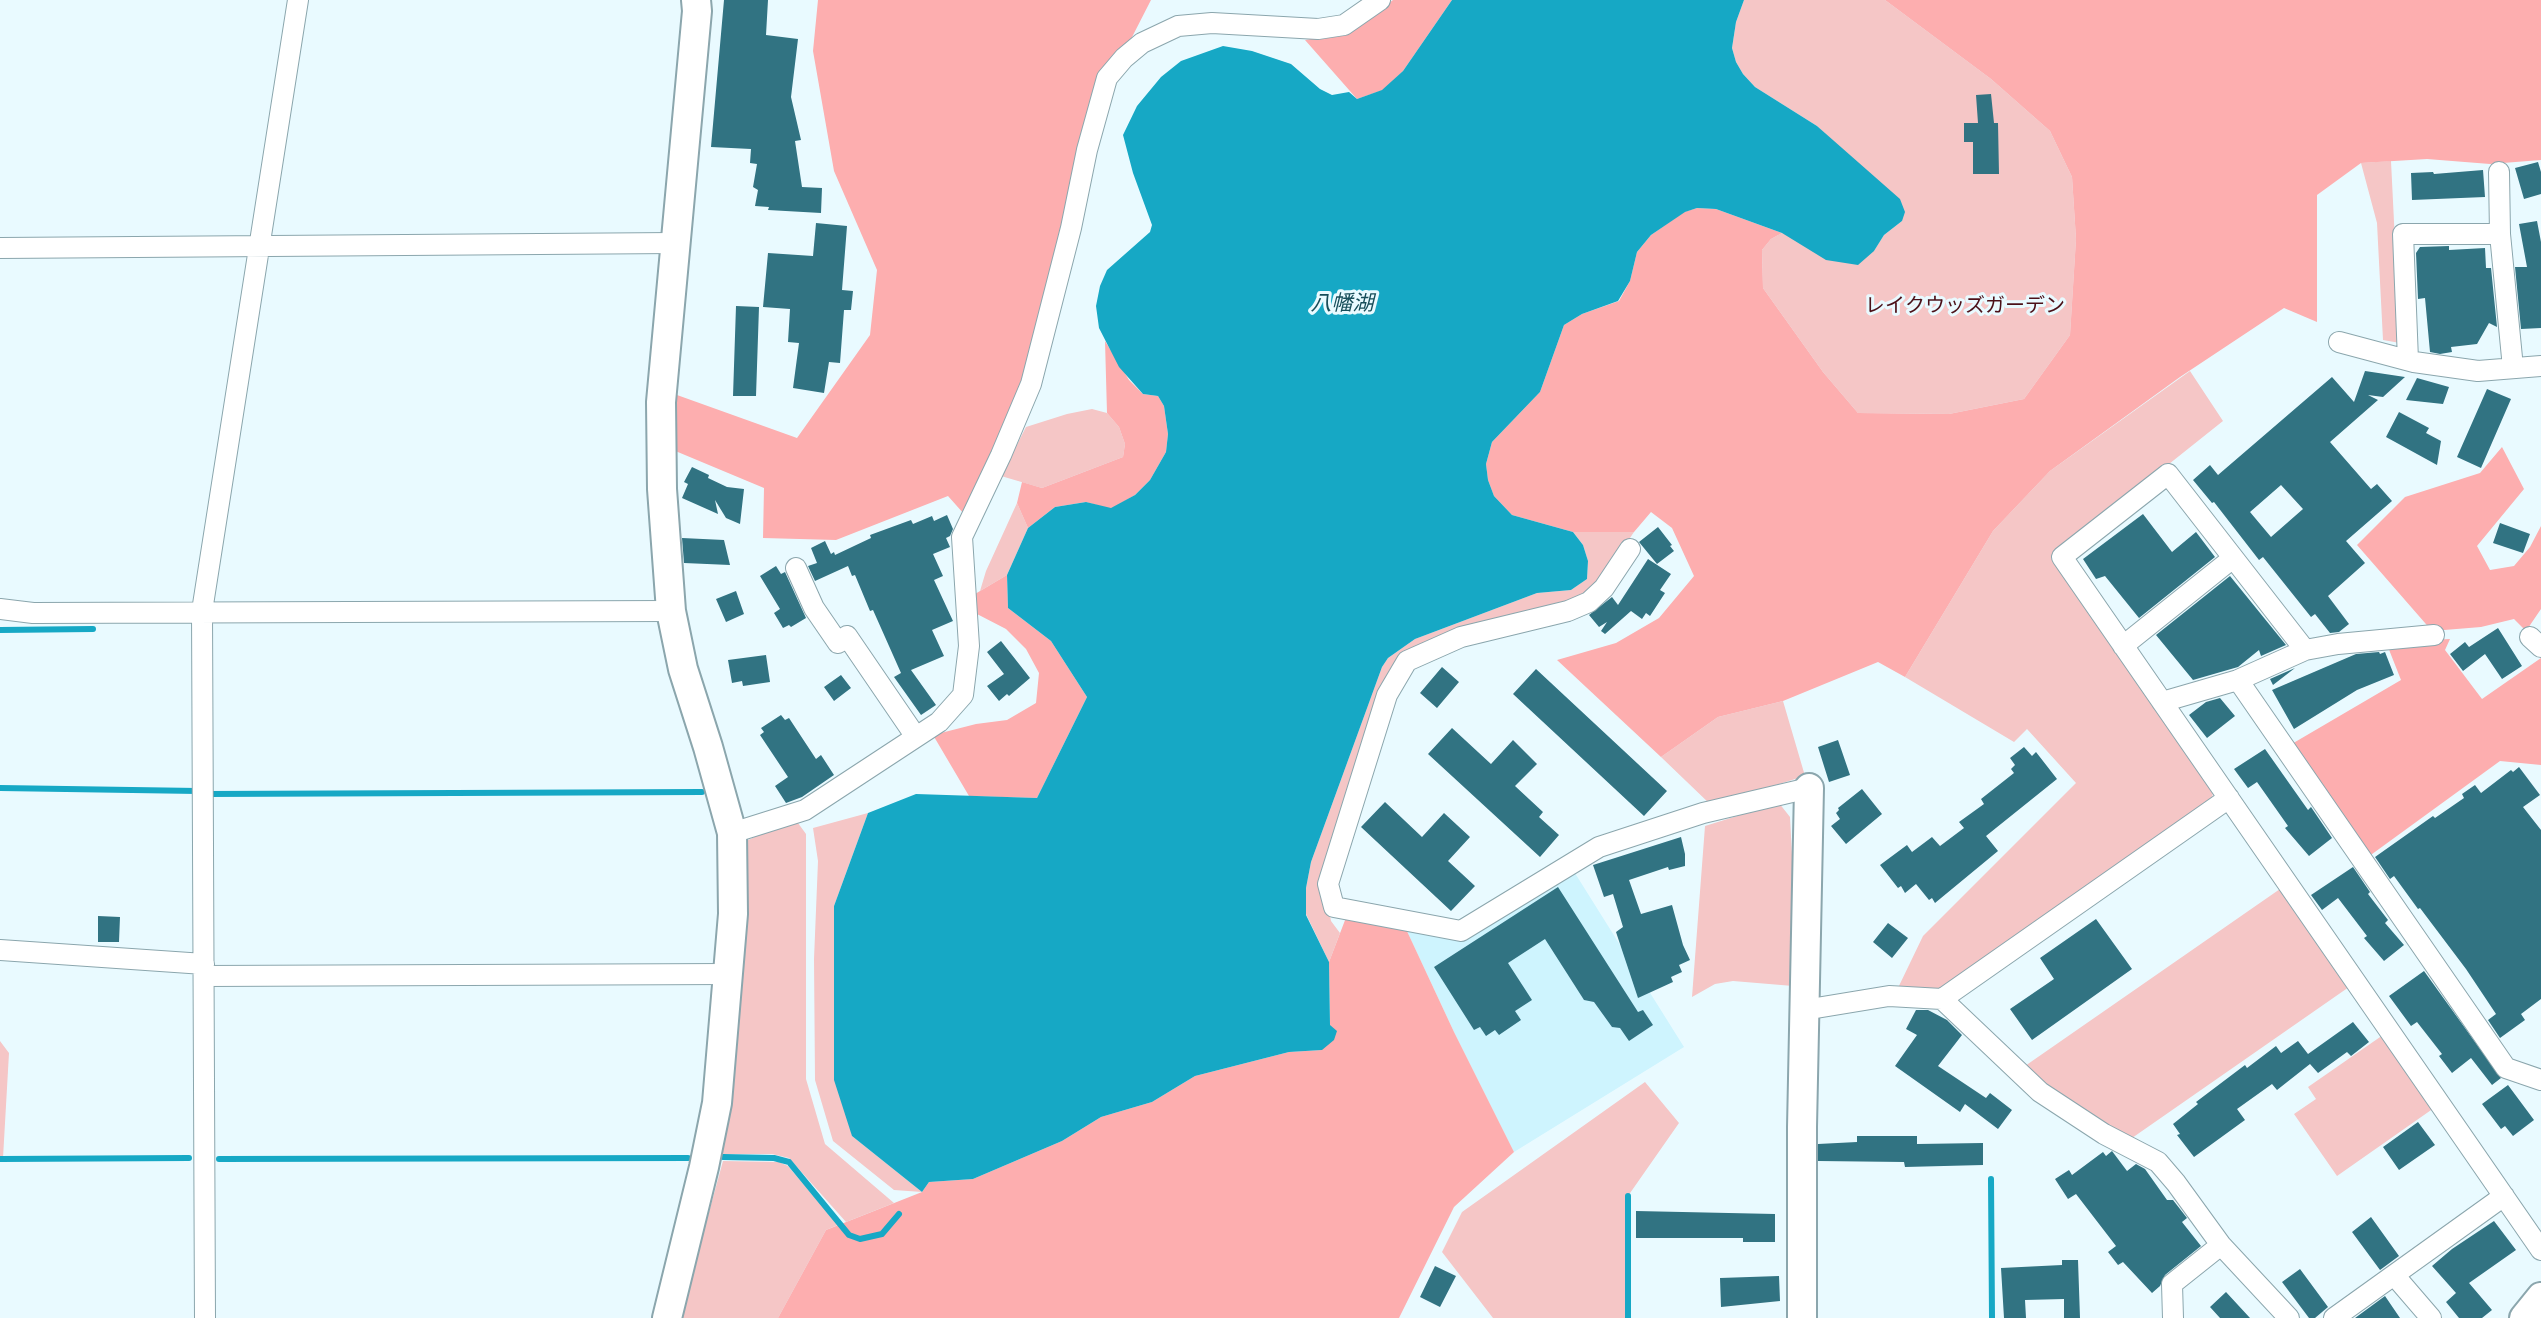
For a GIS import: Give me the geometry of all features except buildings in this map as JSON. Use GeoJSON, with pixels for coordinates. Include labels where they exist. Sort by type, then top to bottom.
{"type":"FeatureCollection","features":[{"type":"Feature","properties":{"kind":"main road"},"geometry":{"type":"LineString","coordinates":[[667,1318],[705,1167],[717,1103],[733,914],[732,833],[683,669],[671,611],[662,489],[661,402],[697,11],[696,0]]}},
{"type":"Feature","properties":{"kind":"main road"},"geometry":{"type":"LineString","coordinates":[[1802,1318],[1804,1010],[1809,788]]}},
{"type":"Feature","properties":{"kind":"main road"},"geometry":{"type":"LineString","coordinates":[[2524,1318],[2541,1297]]}},
{"type":"Feature","properties":{"kind":"street"},"geometry":{"type":"LineString","coordinates":[[205,1318],[202,610],[298,0]]}},
{"type":"Feature","properties":{"kind":"street"},"geometry":{"type":"LineString","coordinates":[[732,833],[805,810],[939,722],[963,695],[969,646],[962,537],[1001,455],[1031,384],[1071,228],[1087,150],[1107,78],[1124,58],[1142,43],[1178,26],[1212,23],[1318,28],[1344,25],[1380,0]]}},
{"type":"Feature","properties":{"kind":"street"},"geometry":{"type":"LineString","coordinates":[[2499,172],[2500,234],[2513,368]]}},
{"type":"Feature","properties":{"kind":"street"},"geometry":{"type":"LineString","coordinates":[[2408,360],[2403,234],[2500,234]]}},
{"type":"Feature","properties":{"kind":"street"},"geometry":{"type":"LineString","coordinates":[[0,248],[675,243]]}},
{"type":"Feature","properties":{"kind":"street"},"geometry":{"type":"LineString","coordinates":[[2339,342],[2408,360],[2478,371],[2541,366]]}},
{"type":"Feature","properties":{"kind":"street"},"geometry":{"type":"LineString","coordinates":[[2305,650],[2168,474],[2062,557],[2541,1250]]}},
{"type":"Feature","properties":{"kind":"street"},"geometry":{"type":"LineString","coordinates":[[1630,549],[1604,588],[1589,602],[1568,611],[1461,637],[1407,661],[1387,695],[1328,884],[1334,907],[1461,931],[1599,847],[1703,813],[1809,788]]}},
{"type":"Feature","properties":{"kind":"street"},"geometry":{"type":"LineString","coordinates":[[2123,646],[2233,558]]}},
{"type":"Feature","properties":{"kind":"street"},"geometry":{"type":"LineString","coordinates":[[796,568],[814,608],[838,643],[847,636],[916,737]]}},
{"type":"Feature","properties":{"kind":"street"},"geometry":{"type":"LineString","coordinates":[[0,609],[33,613],[202,610],[671,611]]}},
{"type":"Feature","properties":{"kind":"street"},"geometry":{"type":"LineString","coordinates":[[2162,702],[2238,680],[2305,650],[2338,644],[2434,635]]}},
{"type":"Feature","properties":{"kind":"street"},"geometry":{"type":"LineString","coordinates":[[2238,680],[2506,1068],[2541,1080]]}},
{"type":"Feature","properties":{"kind":"street"},"geometry":{"type":"LineString","coordinates":[[1804,1010],[1889,996],[1942,999],[2229,798]]}},
{"type":"Feature","properties":{"kind":"street"},"geometry":{"type":"LineString","coordinates":[[0,950],[204,970],[729,974]]}},
{"type":"Feature","properties":{"kind":"street"},"geometry":{"type":"LineString","coordinates":[[1942,999],[2040,1092],[2104,1134],[2157,1162],[2221,1245],[2289,1318]]}},
{"type":"Feature","properties":{"kind":"street"},"geometry":{"type":"LineString","coordinates":[[2334,1318],[2504,1196]]}},
{"type":"Feature","properties":{"kind":"street"},"geometry":{"type":"LineString","coordinates":[[2173,1318],[2172,1284],[2221,1245]]}},
{"type":"Feature","properties":{"kind":"street"},"geometry":{"type":"LineString","coordinates":[[2394,1275],[2431,1318]]}},
{"type":"Feature","properties":{"kind":"shaded area"},"geometry":{"type":"Polygon","coordinates":[[[818,0],[1151,0],[1129,43],[1102,74],[1042,317],[1015,403],[964,514],[948,496],[836,540],[763,538],[764,488],[673,450],[677,395],[797,438],[870,335],[877,270],[834,171],[813,51],[818,0]]]}},
{"type":"Feature","properties":{"kind":"shaded area"},"geometry":{"type":"Polygon","coordinates":[[[1393,0],[1452,0],[1403,71],[1383,90],[1357,99],[1305,40],[1348,33],[1393,0]]]}},
{"type":"Feature","properties":{"kind":"shaded area"},"geometry":{"type":"Polygon","coordinates":[[[1885,0],[2541,0],[2541,160],[2490,164],[2427,159],[2361,163],[2317,195],[2317,322],[2284,308],[2180,377],[2050,471],[1993,531],[1905,677],[1878,662],[1783,701],[1718,717],[1661,757],[1557,660],[1616,643],[1659,618],[1694,576],[1672,528],[1651,512],[1634,532],[1573,532],[1512,515],[1494,496],[1488,480],[1486,464],[1492,442],[1540,392],[1564,325],[1582,314],[1619,301],[1630,281],[1637,252],[1651,235],[1684,212],[1697,208],[1716,209],[1782,233],[1771,239],[1762,250],[1763,288],[1823,372],[1858,413],[1949,414],[2024,399],[2070,335],[2076,239],[2072,177],[2050,131],[1991,79],[1885,0]]]}},
{"type":"Feature","properties":{"kind":"shaded area"},"geometry":{"type":"Polygon","coordinates":[[[1105,341],[1129,380],[1143,394],[1158,396],[1164,406],[1168,434],[1166,452],[1150,480],[1135,495],[1111,509],[1086,502],[1055,507],[1028,528],[1017,503],[1022,482],[1042,488],[1123,457],[1125,444],[1119,427],[1107,413],[1105,341]]]}},
{"type":"Feature","properties":{"kind":"shaded area"},"geometry":{"type":"Polygon","coordinates":[[[2502,447],[2524,489],[2477,546],[2490,570],[2514,566],[2530,547],[2541,526],[2541,609],[2526,631],[2514,619],[2481,627],[2432,631],[2357,545],[2405,497],[2480,473],[2502,447]]]}},
{"type":"Feature","properties":{"kind":"shaded area"},"geometry":{"type":"Polygon","coordinates":[[[1007,575],[1008,608],[1051,641],[1087,697],[1037,798],[969,796],[933,735],[976,724],[1007,720],[1036,703],[1039,673],[1026,649],[1006,629],[977,614],[975,594],[1007,575]]]}},
{"type":"Feature","properties":{"kind":"shaded area"},"geometry":{"type":"Polygon","coordinates":[[[2450,639],[2445,650],[2482,699],[2541,658],[2541,765],[2500,761],[2368,857],[2290,745],[2401,680],[2386,642],[2450,639]]]}},
{"type":"Feature","properties":{"kind":"shaded area"},"geometry":{"type":"Polygon","coordinates":[[[1573,870],[1684,1047],[1514,1152],[1406,929],[1465,940],[1573,870]]]}},
{"type":"Feature","properties":{"kind":"shaded area"},"geometry":{"type":"Polygon","coordinates":[[[1347,915],[1406,929],[1514,1152],[1454,1207],[1399,1318],[778,1318],[826,1230],[922,1192],[929,1182],[973,1179],[1062,1141],[1101,1117],[1152,1102],[1195,1076],[1289,1052],[1322,1050],[1330,1025],[1329,962],[1347,915]]]}},
{"type":"Feature","properties":{"kind":"green space","name":"レイクウッズガーデン"},"geometry":{"type":"Polygon","coordinates":[[[1744,0],[1885,0],[1991,79],[2050,131],[2072,177],[2076,239],[2070,335],[2024,399],[1949,414],[1858,413],[1823,372],[1763,288],[1762,250],[1771,239],[1782,233],[1874,251],[1884,235],[1902,221],[1857,163],[1817,126],[1755,87],[1743,74],[1732,48],[1736,22],[1744,0]]]}},
{"type":"Feature","properties":{"kind":"green space"},"geometry":{"type":"Polygon","coordinates":[[[2391,161],[2400,343],[2383,340],[2377,223],[2361,163],[2391,161]]]}},
{"type":"Feature","properties":{"kind":"green space"},"geometry":{"type":"Polygon","coordinates":[[[2190,371],[2223,421],[2051,558],[2213,792],[2212,799],[1934,994],[1897,990],[1923,936],[2076,783],[2027,729],[2014,742],[1905,677],[1993,531],[2050,471],[2190,371]]]}},
{"type":"Feature","properties":{"kind":"green space"},"geometry":{"type":"Polygon","coordinates":[[[1092,409],[1107,413],[1119,427],[1125,444],[1123,457],[1042,488],[1001,476],[1026,427],[1092,409]]]}},
{"type":"Feature","properties":{"kind":"green space"},"geometry":{"type":"Polygon","coordinates":[[[1017,503],[1028,528],[1007,575],[980,591],[986,571],[1017,503]]]}},
{"type":"Feature","properties":{"kind":"green space"},"geometry":{"type":"Polygon","coordinates":[[[1573,532],[1634,532],[1603,578],[1585,597],[1406,655],[1323,878],[1331,921],[1340,933],[1329,962],[1306,914],[1306,888],[1311,862],[1382,667],[1388,658],[1415,639],[1537,593],[1571,590],[1587,579],[1588,561],[1583,545],[1573,532]]]}},
{"type":"Feature","properties":{"kind":"green space"},"geometry":{"type":"Polygon","coordinates":[[[1783,701],[1805,776],[1711,805],[1661,757],[1718,717],[1783,701]]]}},
{"type":"Feature","properties":{"kind":"green space"},"geometry":{"type":"Polygon","coordinates":[[[1779,803],[1790,817],[1795,912],[1793,986],[1733,981],[1715,984],[1692,997],[1705,826],[1779,803]]]}},
{"type":"Feature","properties":{"kind":"green space"},"geometry":{"type":"Polygon","coordinates":[[[868,813],[834,906],[852,1136],[922,1192],[894,1190],[833,1141],[815,1080],[814,959],[818,861],[813,828],[868,813]]]}},
{"type":"Feature","properties":{"kind":"green space"},"geometry":{"type":"Polygon","coordinates":[[[789,821],[798,823],[806,834],[806,1079],[825,1144],[894,1203],[846,1222],[789,1158],[772,1154],[722,1154],[736,1041],[744,842],[789,821]]]}},
{"type":"Feature","properties":{"kind":"green space"},"geometry":{"type":"Polygon","coordinates":[[[2280,889],[2349,987],[2132,1138],[2099,1121],[2044,1087],[2025,1066],[2280,889]]]}},
{"type":"Feature","properties":{"kind":"green space"},"geometry":{"type":"Polygon","coordinates":[[[2383,1035],[2434,1108],[2337,1176],[2294,1114],[2316,1099],[2308,1087],[2383,1035]]]}},
{"type":"Feature","properties":{"kind":"green space"},"geometry":{"type":"Polygon","coordinates":[[[0,1041],[9,1053],[3,1158],[0,1159],[0,1041]]]}},
{"type":"Feature","properties":{"kind":"green space"},"geometry":{"type":"Polygon","coordinates":[[[1645,1082],[1679,1123],[1628,1196],[1628,1318],[1493,1318],[1442,1252],[1462,1212],[1645,1082]]]}},
{"type":"Feature","properties":{"kind":"green space"},"geometry":{"type":"Polygon","coordinates":[[[723,1161],[779,1162],[788,1166],[838,1225],[826,1230],[778,1318],[680,1318],[723,1161]]]}},
{"type":"Feature","properties":{"kind":"water","name":"八幡湖"},"geometry":{"type":"Polygon","coordinates":[[[1452,0],[1744,0],[1736,22],[1732,48],[1743,74],[1755,87],[1817,126],[1900,199],[1905,212],[1902,221],[1884,235],[1874,251],[1858,265],[1826,260],[1782,233],[1716,209],[1697,208],[1685,212],[1651,235],[1637,252],[1630,281],[1618,301],[1582,314],[1564,325],[1540,392],[1492,442],[1486,464],[1488,480],[1494,496],[1512,515],[1573,532],[1583,545],[1588,561],[1587,579],[1571,590],[1537,593],[1415,639],[1388,658],[1382,667],[1311,862],[1306,888],[1306,915],[1329,962],[1330,1025],[1337,1031],[1334,1040],[1322,1050],[1289,1052],[1195,1076],[1152,1102],[1101,1117],[1062,1141],[973,1179],[929,1182],[922,1192],[852,1136],[834,1080],[834,906],[868,813],[916,794],[1037,798],[1087,697],[1051,641],[1008,608],[1007,575],[1028,528],[1055,507],[1086,502],[1111,508],[1135,495],[1150,480],[1166,452],[1168,434],[1164,406],[1158,396],[1143,394],[1119,367],[1099,328],[1096,306],[1100,286],[1107,270],[1150,232],[1152,225],[1133,173],[1123,135],[1137,106],[1161,77],[1181,61],[1223,46],[1252,51],[1291,64],[1320,89],[1332,95],[1349,92],[1357,99],[1382,90],[1403,71],[1452,0]]]}},
{"type":"Feature","properties":{"kind":"waterway"},"geometry":{"type":"LineString","coordinates":[[0,630],[93,629]]}},
{"type":"Feature","properties":{"kind":"waterway"},"geometry":{"type":"LineString","coordinates":[[0,788],[198,791]]}},
{"type":"Feature","properties":{"kind":"waterway"},"geometry":{"type":"LineString","coordinates":[[207,794],[702,792]]}},
{"type":"Feature","properties":{"kind":"waterway"},"geometry":{"type":"LineString","coordinates":[[723,1157],[774,1158],[789,1162],[849,1235],[860,1239],[882,1234],[899,1214]]}},
{"type":"Feature","properties":{"kind":"waterway"},"geometry":{"type":"LineString","coordinates":[[0,1159],[189,1158]]}},
{"type":"Feature","properties":{"kind":"waterway"},"geometry":{"type":"LineString","coordinates":[[219,1159],[688,1158]]}},
{"type":"Feature","properties":{"kind":"waterway"},"geometry":{"type":"LineString","coordinates":[[1991,1179],[1992,1318]]}},
{"type":"Feature","properties":{"kind":"waterway"},"geometry":{"type":"LineString","coordinates":[[1628,1196],[1628,1318]]}}]}
